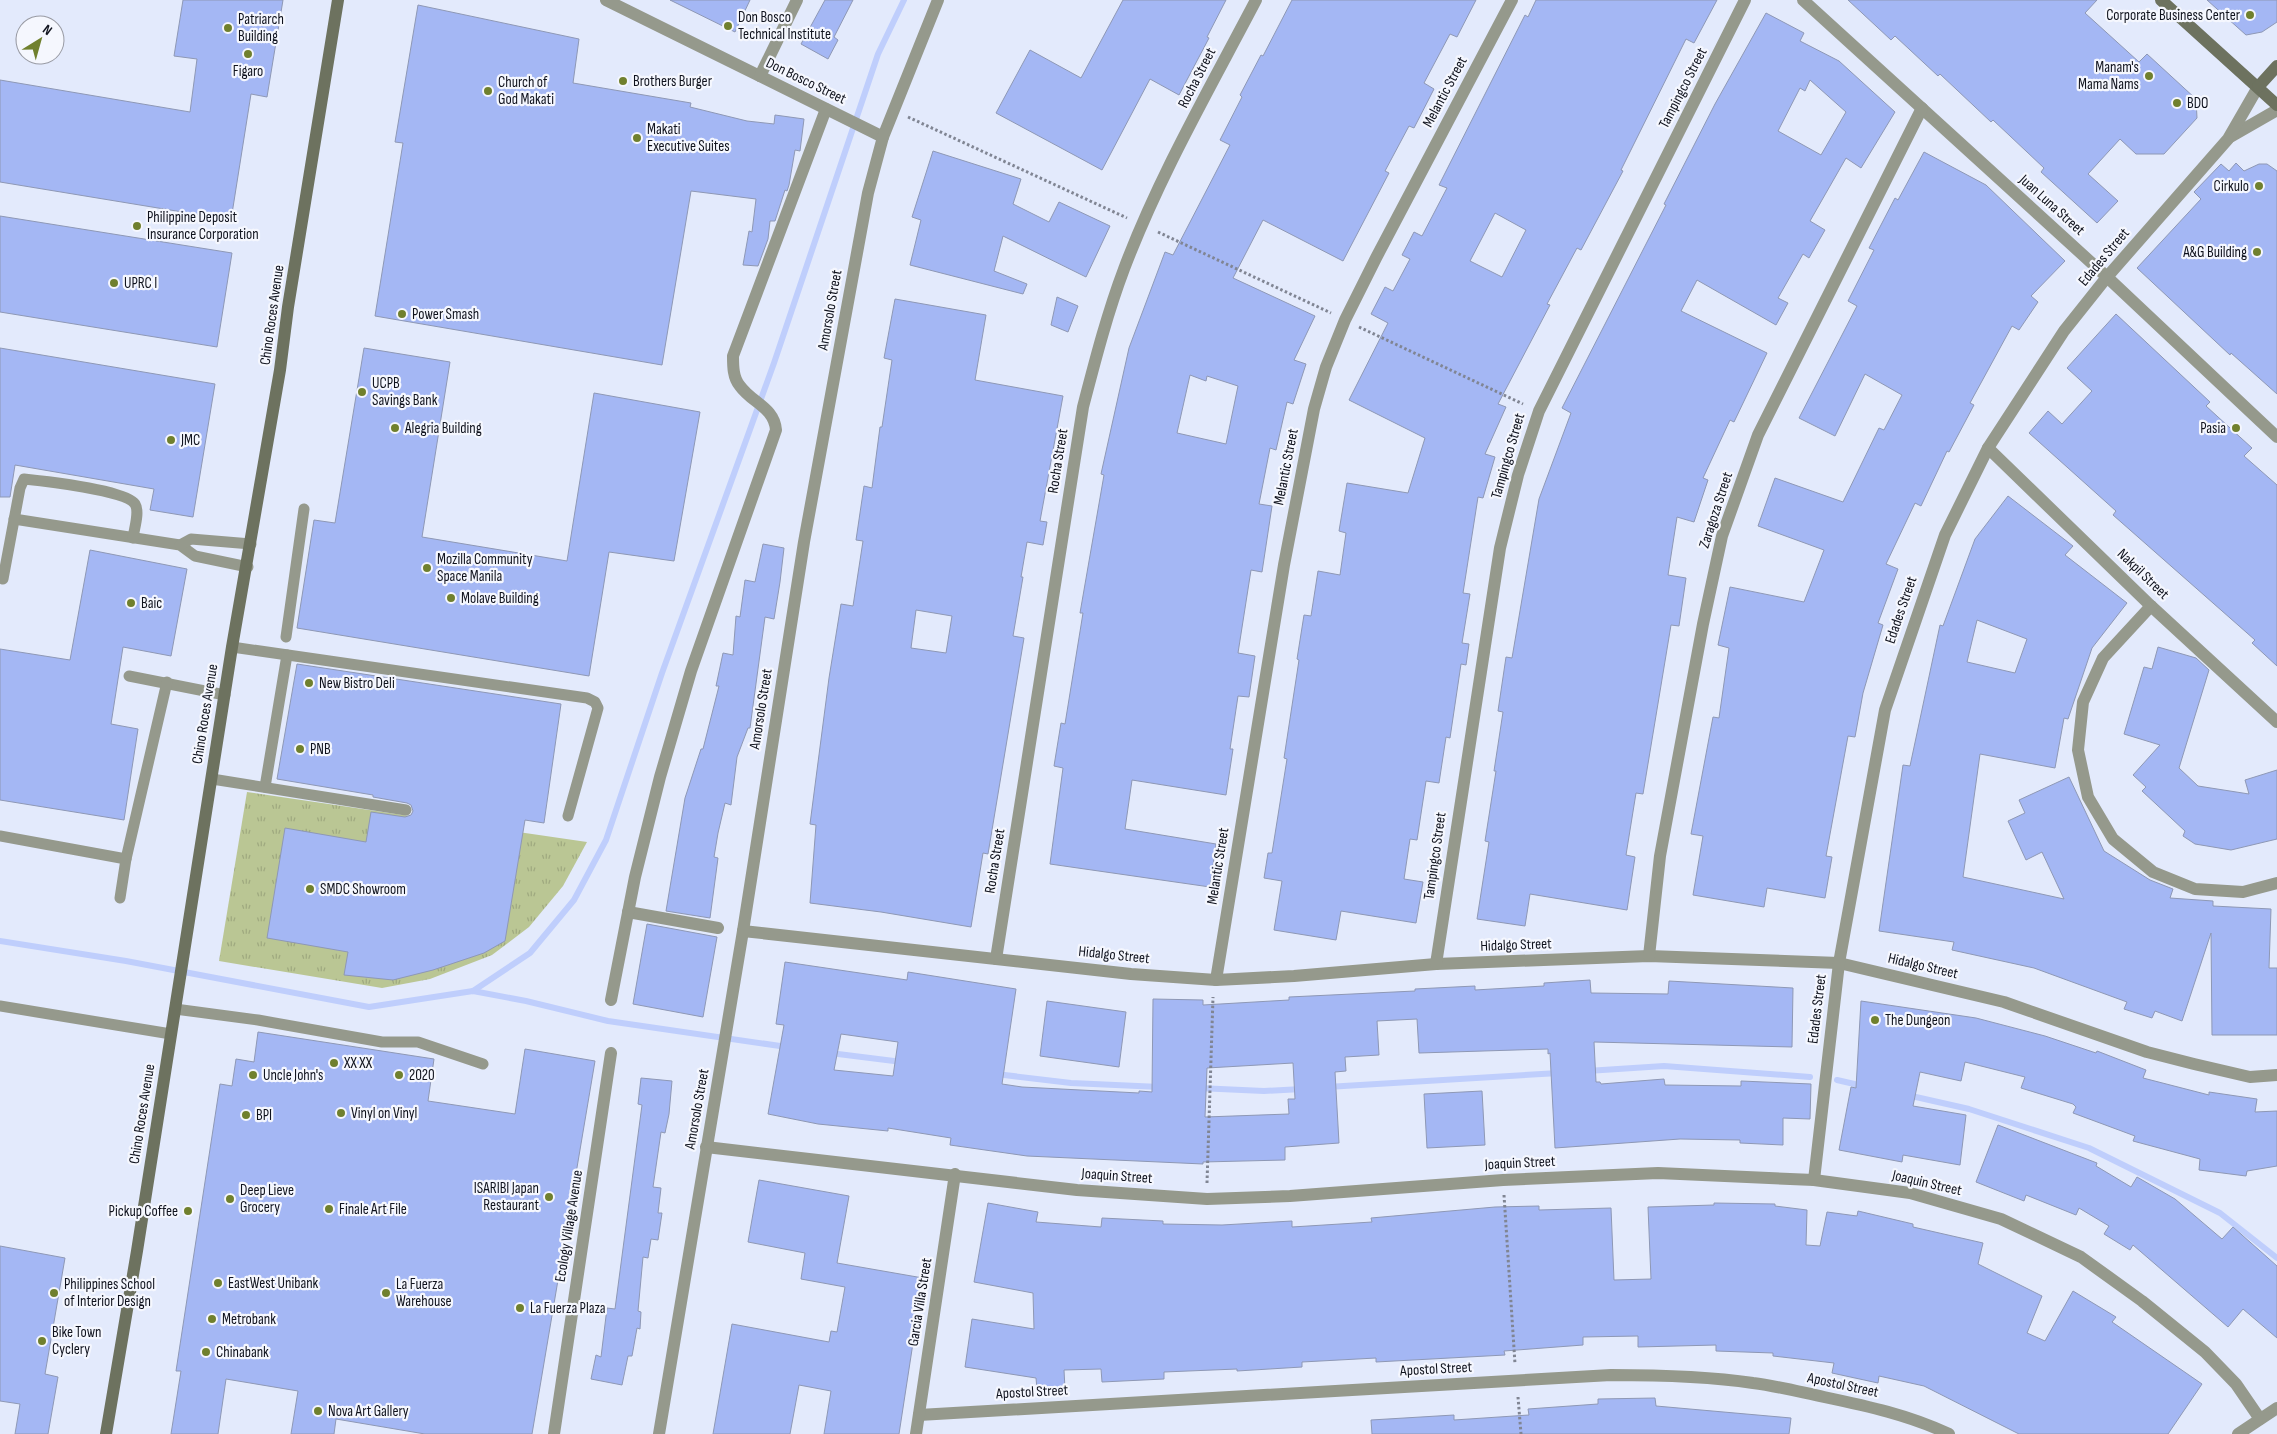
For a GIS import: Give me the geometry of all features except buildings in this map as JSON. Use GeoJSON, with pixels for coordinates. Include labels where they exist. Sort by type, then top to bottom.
{"type":"FeatureCollection","features":[{"type":"Feature","properties":{"kind":"main road","name":"Chino Roces Avenue"},"geometry":{"type":"LineString","coordinates":[[106,1434],[138,1251],[174,1009],[232,648],[248,568],[338,0]]}},
{"type":"Feature","properties":{"kind":"main road"},"geometry":{"type":"LineString","coordinates":[[2161,0],[2277,105]]}},
{"type":"Feature","properties":{"kind":"main road"},"geometry":{"type":"LineString","coordinates":[[2258,87],[2277,66]]}},
{"type":"Feature","properties":{"kind":"street","name":"Don Bosco Street"},"geometry":{"type":"LineString","coordinates":[[606,0],[883,137]]}},
{"type":"Feature","properties":{"kind":"street"},"geometry":{"type":"LineString","coordinates":[[760,76],[797,0]]}},
{"type":"Feature","properties":{"kind":"street","name":"Amorsolo Street"},"geometry":{"type":"LineString","coordinates":[[658,1434],[727,1029],[804,542],[868,193],[883,137],[938,0]]}},
{"type":"Feature","properties":{"kind":"street","name":"Rocha Street"},"geometry":{"type":"LineString","coordinates":[[996,959],[1083,407],[1111,307],[1142,225],[1256,0]]}},
{"type":"Feature","properties":{"kind":"street","name":"Melantic Street"},"geometry":{"type":"LineString","coordinates":[[1216,980],[1284,565],[1314,409],[1326,367],[1345,320],[1376,258],[1512,0]]}},
{"type":"Feature","properties":{"kind":"street","name":"Tampingco Street"},"geometry":{"type":"LineString","coordinates":[[1436,964],[1500,548],[1518,475],[1538,411],[1746,0]]}},
{"type":"Feature","properties":{"kind":"street","name":"Juan Luna Street"},"geometry":{"type":"LineString","coordinates":[[1803,0],[2107,277],[2277,437]]}},
{"type":"Feature","properties":{"kind":"street","name":"Edades Street"},"geometry":{"type":"LineString","coordinates":[[1814,1180],[1839,963],[1885,710],[1945,535],[1988,448],[2064,331],[2107,277],[2228,138],[2258,87]]}},
{"type":"Feature","properties":{"kind":"street"},"geometry":{"type":"LineString","coordinates":[[611,1000],[628,912],[660,777],[691,671],[776,430],[775,420],[770,412],[739,386],[733,370],[733,356],[826,108]]}},
{"type":"Feature","properties":{"kind":"street","name":"Zaragoza Street"},"geometry":{"type":"LineString","coordinates":[[1649,956],[1660,856],[1701,634],[1722,536],[1758,435],[1922,108]]}},
{"type":"Feature","properties":{"kind":"street","name":"Edades Street"},"geometry":{"type":"LineString","coordinates":[[2228,138],[2277,110]]}},
{"type":"Feature","properties":{"kind":"street","name":"Nakpil Street"},"geometry":{"type":"LineString","coordinates":[[1988,448],[2151,606],[2277,722]]}},
{"type":"Feature","properties":{"kind":"street"},"geometry":{"type":"LineString","coordinates":[[2151,606],[2103,658],[2083,702],[2078,750],[2088,797],[2113,839],[2153,872],[2195,889],[2243,892],[2277,883]]}},
{"type":"Feature","properties":{"kind":"street"},"geometry":{"type":"LineString","coordinates":[[628,912],[718,928]]}},
{"type":"Feature","properties":{"kind":"street","name":"Hidalgo Street"},"geometry":{"type":"LineString","coordinates":[[743,931],[1131,974],[1216,980],[1294,976],[1436,964],[1649,956],[1839,963],[2004,1002],[2147,1052],[2194,1064],[2250,1077],[2277,1074]]}},
{"type":"Feature","properties":{"kind":"street","name":"Ecology Village Avenue"},"geometry":{"type":"LineString","coordinates":[[554,1434],[611,1053]]}},
{"type":"Feature","properties":{"kind":"street","name":"Joaquin Street"},"geometry":{"type":"LineString","coordinates":[[706,1147],[955,1174],[1077,1190],[1207,1199],[1290,1196],[1503,1180],[1658,1173],[1814,1180],[1910,1193],[2001,1218],[2081,1257],[2142,1301],[2205,1352],[2236,1384],[2260,1420]]}},
{"type":"Feature","properties":{"kind":"street","name":"Garcia Villa Street"},"geometry":{"type":"LineString","coordinates":[[916,1434],[955,1174]]}},
{"type":"Feature","properties":{"kind":"street","name":"Apostol Street"},"geometry":{"type":"LineString","coordinates":[[919,1415],[1516,1381],[1660,1375],[1753,1383],[1875,1408],[1928,1424],[1948,1434]]}},
{"type":"Feature","properties":{"kind":"street"},"geometry":{"type":"LineString","coordinates":[[2238,1434],[2277,1408]]}},
{"type":"Feature","properties":{"kind":"lane"},"geometry":{"type":"LineString","coordinates":[[4,579],[5,534],[14,519],[20,488],[24,479],[108,491],[130,499],[136,505],[133,538]]}},
{"type":"Feature","properties":{"kind":"lane"},"geometry":{"type":"LineString","coordinates":[[286,637],[304,509]]}},
{"type":"Feature","properties":{"kind":"lane"},"geometry":{"type":"LineString","coordinates":[[14,519],[180,545],[194,556],[248,568]]}},
{"type":"Feature","properties":{"kind":"lane"},"geometry":{"type":"LineString","coordinates":[[180,545],[191,539],[251,544]]}},
{"type":"Feature","properties":{"kind":"lane"},"geometry":{"type":"LineString","coordinates":[[232,648],[587,698],[595,702],[598,708],[568,816]]}},
{"type":"Feature","properties":{"kind":"lane"},"geometry":{"type":"LineString","coordinates":[[265,787],[287,655]]}},
{"type":"Feature","properties":{"kind":"lane"},"geometry":{"type":"LineString","coordinates":[[129,676],[225,695]]}},
{"type":"Feature","properties":{"kind":"lane"},"geometry":{"type":"LineString","coordinates":[[120,898],[126,859],[167,682]]}},
{"type":"Feature","properties":{"kind":"lane"},"geometry":{"type":"LineString","coordinates":[[212,779],[406,810]]}},
{"type":"Feature","properties":{"kind":"lane"},"geometry":{"type":"LineString","coordinates":[[0,836],[126,859]]}},
{"type":"Feature","properties":{"kind":"lane"},"geometry":{"type":"LineString","coordinates":[[0,1006],[171,1034]]}},
{"type":"Feature","properties":{"kind":"lane"},"geometry":{"type":"LineString","coordinates":[[174,1009],[258,1020],[382,1042],[418,1042],[483,1064]]}},
{"type":"Feature","properties":{"kind":"path"},"geometry":{"type":"LineString","coordinates":[[894,111],[1142,225]]}},
{"type":"Feature","properties":{"kind":"path"},"geometry":{"type":"LineString","coordinates":[[1207,1199],[1213,1001],[1216,980]]}},
{"type":"Feature","properties":{"kind":"path"},"geometry":{"type":"LineString","coordinates":[[1503,1180],[1521,1434]]}},
{"type":"Feature","properties":{"kind":"green space"},"geometry":{"type":"Polygon","coordinates":[[[247,792],[587,842],[563,886],[529,927],[492,955],[430,979],[382,988],[219,961],[247,792]]]}},
{"type":"Feature","properties":{"kind":"waterway"},"geometry":{"type":"LineString","coordinates":[[473,991],[530,953],[574,900],[606,840],[662,673],[774,363],[878,54],[904,0]]}},
{"type":"Feature","properties":{"kind":"waterway"},"geometry":{"type":"LineString","coordinates":[[0,941],[126,961],[369,1007],[473,991],[526,1001],[608,1021],[787,1047]]}},
{"type":"Feature","properties":{"kind":"waterway"},"geometry":{"type":"LineString","coordinates":[[830,1053],[902,1062]]}},
{"type":"Feature","properties":{"kind":"waterway"},"geometry":{"type":"LineString","coordinates":[[1587,1071],[1664,1066],[1810,1077]]}},
{"type":"Feature","properties":{"kind":"waterway"},"geometry":{"type":"LineString","coordinates":[[1327,1087],[1559,1073]]}},
{"type":"Feature","properties":{"kind":"waterway"},"geometry":{"type":"LineString","coordinates":[[996,1074],[1071,1083],[1160,1087]]}},
{"type":"Feature","properties":{"kind":"waterway"},"geometry":{"type":"LineString","coordinates":[[1837,1080],[1863,1086]]}},
{"type":"Feature","properties":{"kind":"waterway"},"geometry":{"type":"LineString","coordinates":[[1198,1088],[1264,1091],[1302,1089]]}},
{"type":"Feature","properties":{"kind":"waterway"},"geometry":{"type":"LineString","coordinates":[[1907,1095],[1969,1109],[2089,1148],[2220,1213],[2277,1258]]}},
{"type":"Feature","properties":{"kind":"place","name":"Corporate Business Center"},"geometry":{"type":"Point","coordinates":[2250,15]}},
{"type":"Feature","properties":{"kind":"place","name":"Don Bosco Technical Institute"},"geometry":{"type":"Point","coordinates":[728,26]}},
{"type":"Feature","properties":{"kind":"place","name":"Patriarch Building"},"geometry":{"type":"Point","coordinates":[228,28]}},
{"type":"Feature","properties":{"kind":"place","name":"Figaro"},"geometry":{"type":"Point","coordinates":[248,54]}},
{"type":"Feature","properties":{"kind":"place","name":"Manam's Mama Nams"},"geometry":{"type":"Point","coordinates":[2149,76]}},
{"type":"Feature","properties":{"kind":"place","name":"Brothers Burger"},"geometry":{"type":"Point","coordinates":[623,81]}},
{"type":"Feature","properties":{"kind":"place","name":"Church of God Makati"},"geometry":{"type":"Point","coordinates":[488,91]}},
{"type":"Feature","properties":{"kind":"place","name":"BDO"},"geometry":{"type":"Point","coordinates":[2177,103]}},
{"type":"Feature","properties":{"kind":"place","name":"Makati Executive Suites"},"geometry":{"type":"Point","coordinates":[637,138]}},
{"type":"Feature","properties":{"kind":"place","name":"Cirkulo"},"geometry":{"type":"Point","coordinates":[2259,186]}},
{"type":"Feature","properties":{"kind":"place","name":"Philippine Deposit Insurance Corporation"},"geometry":{"type":"Point","coordinates":[137,226]}},
{"type":"Feature","properties":{"kind":"place","name":"A&G Building"},"geometry":{"type":"Point","coordinates":[2257,252]}},
{"type":"Feature","properties":{"kind":"place","name":"UPRC I"},"geometry":{"type":"Point","coordinates":[114,283]}},
{"type":"Feature","properties":{"kind":"place","name":"Power Smash"},"geometry":{"type":"Point","coordinates":[402,314]}},
{"type":"Feature","properties":{"kind":"place","name":"UCPB Savings Bank"},"geometry":{"type":"Point","coordinates":[362,392]}},
{"type":"Feature","properties":{"kind":"place","name":"Alegria Building"},"geometry":{"type":"Point","coordinates":[395,428]}},
{"type":"Feature","properties":{"kind":"place","name":"Pasia"},"geometry":{"type":"Point","coordinates":[2236,428]}},
{"type":"Feature","properties":{"kind":"place","name":"JMC"},"geometry":{"type":"Point","coordinates":[171,440]}},
{"type":"Feature","properties":{"kind":"place","name":"Mozilla Community Space Manila"},"geometry":{"type":"Point","coordinates":[427,568]}},
{"type":"Feature","properties":{"kind":"place","name":"Molave Building"},"geometry":{"type":"Point","coordinates":[451,598]}},
{"type":"Feature","properties":{"kind":"place","name":"Baic"},"geometry":{"type":"Point","coordinates":[131,603]}},
{"type":"Feature","properties":{"kind":"place","name":"New Bistro Deli"},"geometry":{"type":"Point","coordinates":[309,683]}},
{"type":"Feature","properties":{"kind":"place","name":"PNB"},"geometry":{"type":"Point","coordinates":[300,749]}},
{"type":"Feature","properties":{"kind":"place","name":"SMDC Showroom"},"geometry":{"type":"Point","coordinates":[310,889]}},
{"type":"Feature","properties":{"kind":"place","name":"The Dungeon"},"geometry":{"type":"Point","coordinates":[1875,1020]}},
{"type":"Feature","properties":{"kind":"place","name":"XX XX"},"geometry":{"type":"Point","coordinates":[334,1063]}},
{"type":"Feature","properties":{"kind":"place","name":"Uncle John's"},"geometry":{"type":"Point","coordinates":[253,1075]}},
{"type":"Feature","properties":{"kind":"place","name":"2020"},"geometry":{"type":"Point","coordinates":[399,1075]}},
{"type":"Feature","properties":{"kind":"place","name":"Vinyl on Vinyl"},"geometry":{"type":"Point","coordinates":[341,1113]}},
{"type":"Feature","properties":{"kind":"place","name":"BPI"},"geometry":{"type":"Point","coordinates":[246,1115]}},
{"type":"Feature","properties":{"kind":"place","name":"ISARIBI Japan Restaurant"},"geometry":{"type":"Point","coordinates":[549,1197]}},
{"type":"Feature","properties":{"kind":"place","name":"Deep Lieve Grocery"},"geometry":{"type":"Point","coordinates":[230,1199]}},
{"type":"Feature","properties":{"kind":"place","name":"Finale Art File"},"geometry":{"type":"Point","coordinates":[329,1209]}},
{"type":"Feature","properties":{"kind":"place","name":"Pickup Coffee"},"geometry":{"type":"Point","coordinates":[188,1211]}},
{"type":"Feature","properties":{"kind":"place","name":"EastWest Unibank"},"geometry":{"type":"Point","coordinates":[218,1283]}},
{"type":"Feature","properties":{"kind":"place","name":"Philippines School of Interior Design"},"geometry":{"type":"Point","coordinates":[54,1293]}},
{"type":"Feature","properties":{"kind":"place","name":"La Fuerza Warehouse"},"geometry":{"type":"Point","coordinates":[386,1293]}},
{"type":"Feature","properties":{"kind":"place","name":"La Fuerza Plaza"},"geometry":{"type":"Point","coordinates":[520,1308]}},
{"type":"Feature","properties":{"kind":"place","name":"Metrobank"},"geometry":{"type":"Point","coordinates":[212,1319]}},
{"type":"Feature","properties":{"kind":"place","name":"Bike Town Cyclery"},"geometry":{"type":"Point","coordinates":[42,1341]}},
{"type":"Feature","properties":{"kind":"place","name":"Chinabank"},"geometry":{"type":"Point","coordinates":[206,1352]}},
{"type":"Feature","properties":{"kind":"place","name":"Nova Art Gallery"},"geometry":{"type":"Point","coordinates":[318,1411]}}]}
